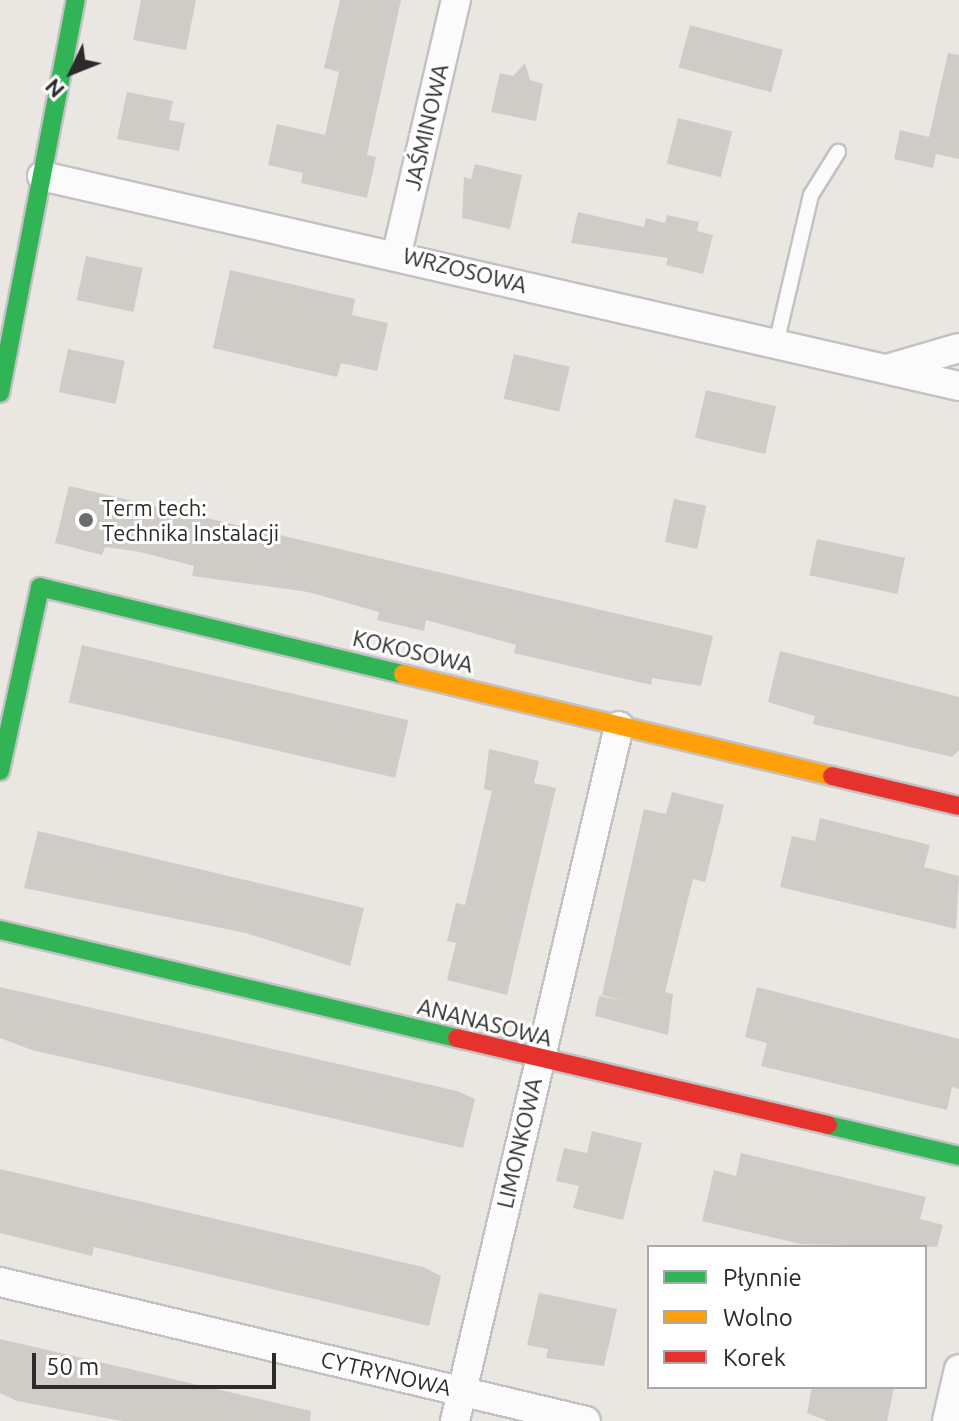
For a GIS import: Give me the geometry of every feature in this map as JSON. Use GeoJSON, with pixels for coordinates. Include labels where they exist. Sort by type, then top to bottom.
{"type":"FeatureCollection","features":[{"type":"Feature","properties":{"kind":"street"},"geometry":{"type":"LineString","coordinates":[[0,393],[76,0]]}},
{"type":"Feature","properties":{"kind":"street","name":"JAŚMINOWA"},"geometry":{"type":"LineString","coordinates":[[397,253],[456,0]]}},
{"type":"Feature","properties":{"kind":"street","name":"WRZOSOWA"},"geometry":{"type":"LineString","coordinates":[[42,176],[397,253],[959,386]]}},
{"type":"Feature","properties":{"kind":"street","name":"WRZOSOWA"},"geometry":{"type":"LineString","coordinates":[[887,369],[959,348]]}},
{"type":"Feature","properties":{"kind":"street","name":"KOKOSOWA"},"geometry":{"type":"LineString","coordinates":[[0,771],[40,587],[959,806]]}},
{"type":"Feature","properties":{"kind":"street","name":"LIMONKOWA"},"geometry":{"type":"LineString","coordinates":[[455,1421],[619,726]]}},
{"type":"Feature","properties":{"kind":"street","name":"ANANASOWA"},"geometry":{"type":"LineString","coordinates":[[0,930],[539,1060],[959,1156]]}},
{"type":"Feature","properties":{"kind":"street","name":"CYTRYNOWA"},"geometry":{"type":"LineString","coordinates":[[0,1282],[586,1421]]}},
{"type":"Feature","properties":{"kind":"street"},"geometry":{"type":"LineString","coordinates":[[947,1421],[959,1369]]}},
{"type":"Feature","properties":{"kind":"lane"},"geometry":{"type":"LineString","coordinates":[[776,344],[811,195],[838,152]]}},
{"type":"Feature","properties":{"kind":"building"},"geometry":{"type":"Polygon","coordinates":[[[141,0],[196,0],[186,50],[133,40],[141,0]]]}},
{"type":"Feature","properties":{"kind":"building"},"geometry":{"type":"Polygon","coordinates":[[[340,0],[401,0],[367,155],[376,157],[367,198],[301,183],[303,173],[268,165],[277,124],[325,135],[339,72],[324,68],[340,0]]]}},
{"type":"Feature","properties":{"kind":"building"},"geometry":{"type":"Polygon","coordinates":[[[690,25],[783,50],[771,92],[679,68],[690,25]]]}},
{"type":"Feature","properties":{"kind":"building"},"geometry":{"type":"Polygon","coordinates":[[[948,53],[959,55],[959,159],[936,154],[933,168],[894,159],[900,130],[929,137],[948,53]]]}},
{"type":"Feature","properties":{"kind":"building"},"geometry":{"type":"Polygon","coordinates":[[[525,63],[530,80],[543,84],[536,121],[491,112],[500,73],[513,76],[525,63]]]}},
{"type":"Feature","properties":{"kind":"building"},"geometry":{"type":"Polygon","coordinates":[[[127,92],[173,101],[169,120],[185,123],[179,151],[117,139],[127,92]]]}},
{"type":"Feature","properties":{"kind":"building"},"geometry":{"type":"Polygon","coordinates":[[[678,118],[732,132],[721,177],[667,164],[678,118]]]}},
{"type":"Feature","properties":{"kind":"building"},"geometry":{"type":"Polygon","coordinates":[[[475,164],[522,175],[510,229],[462,218],[464,177],[471,179],[475,164]]]}},
{"type":"Feature","properties":{"kind":"building"},"geometry":{"type":"Polygon","coordinates":[[[578,212],[644,227],[646,218],[665,223],[667,215],[699,222],[697,231],[713,235],[703,274],[666,265],[668,258],[571,243],[578,212]]]}},
{"type":"Feature","properties":{"kind":"building"},"geometry":{"type":"Polygon","coordinates":[[[86,256],[143,268],[133,312],[77,300],[86,256]]]}},
{"type":"Feature","properties":{"kind":"building"},"geometry":{"type":"Polygon","coordinates":[[[230,270],[355,299],[352,315],[388,323],[377,371],[341,363],[337,377],[213,348],[230,270]]]}},
{"type":"Feature","properties":{"kind":"building"},"geometry":{"type":"Polygon","coordinates":[[[68,349],[125,361],[116,404],[59,392],[68,349]]]}},
{"type":"Feature","properties":{"kind":"building"},"geometry":{"type":"Polygon","coordinates":[[[514,354],[570,367],[559,412],[504,399],[514,354]]]}},
{"type":"Feature","properties":{"kind":"building"},"geometry":{"type":"Polygon","coordinates":[[[706,390],[776,406],[765,454],[695,438],[706,390]]]}},
{"type":"Feature","properties":{"kind":"building"},"geometry":{"type":"Polygon","coordinates":[[[69,486],[713,636],[701,686],[652,678],[651,685],[514,653],[516,645],[426,620],[424,631],[377,620],[379,612],[308,592],[192,576],[194,566],[140,552],[105,547],[102,555],[55,543],[69,486]]]}},
{"type":"Feature","properties":{"kind":"building"},"geometry":{"type":"Polygon","coordinates":[[[674,499],[706,506],[697,549],[665,542],[674,499]]]}},
{"type":"Feature","properties":{"kind":"building"},"geometry":{"type":"Polygon","coordinates":[[[817,539],[905,558],[897,594],[809,575],[817,539]]]}},
{"type":"Feature","properties":{"kind":"building"},"geometry":{"type":"Polygon","coordinates":[[[82,645],[408,720],[395,778],[69,702],[82,645]]]}},
{"type":"Feature","properties":{"kind":"building"},"geometry":{"type":"Polygon","coordinates":[[[780,651],[959,697],[959,750],[952,757],[813,724],[815,716],[768,702],[780,651]]]}},
{"type":"Feature","properties":{"kind":"building"},"geometry":{"type":"Polygon","coordinates":[[[489,749],[539,761],[534,783],[556,788],[507,995],[447,980],[456,943],[447,941],[456,903],[465,905],[492,791],[484,789],[489,749]]]}},
{"type":"Feature","properties":{"kind":"building"},"geometry":{"type":"Polygon","coordinates":[[[672,792],[724,805],[705,882],[693,879],[674,955],[665,992],[673,994],[668,1035],[595,1016],[599,996],[622,1000],[602,995],[644,809],[666,814],[672,792]]]}},
{"type":"Feature","properties":{"kind":"building"},"geometry":{"type":"Polygon","coordinates":[[[820,818],[930,845],[924,867],[959,876],[956,929],[780,887],[792,836],[815,841],[820,818]]]}},
{"type":"Feature","properties":{"kind":"building"},"geometry":{"type":"Polygon","coordinates":[[[38,831],[364,908],[350,966],[246,933],[24,888],[38,831]]]}},
{"type":"Feature","properties":{"kind":"building"},"geometry":{"type":"Polygon","coordinates":[[[0,987],[457,1091],[475,1099],[463,1148],[32,1050],[0,1038],[0,987]]]}},
{"type":"Feature","properties":{"kind":"building"},"geometry":{"type":"Polygon","coordinates":[[[757,987],[959,1039],[959,1089],[952,1087],[947,1110],[761,1066],[767,1043],[745,1037],[757,987]]]}},
{"type":"Feature","properties":{"kind":"building"},"geometry":{"type":"Polygon","coordinates":[[[592,1131],[642,1143],[623,1220],[573,1208],[579,1186],[556,1181],[564,1148],[587,1153],[592,1131]]]}},
{"type":"Feature","properties":{"kind":"building"},"geometry":{"type":"Polygon","coordinates":[[[741,1153],[926,1197],[920,1219],[943,1225],[937,1247],[801,1244],[702,1221],[714,1170],[736,1176],[741,1153]]]}},
{"type":"Feature","properties":{"kind":"building"},"geometry":{"type":"Polygon","coordinates":[[[0,1169],[423,1267],[441,1276],[429,1326],[94,1247],[92,1256],[0,1233],[0,1169]]]}},
{"type":"Feature","properties":{"kind":"building"},"geometry":{"type":"Polygon","coordinates":[[[539,1293],[617,1309],[604,1366],[546,1358],[548,1349],[527,1345],[539,1293]]]}},
{"type":"Feature","properties":{"kind":"building"},"geometry":{"type":"Polygon","coordinates":[[[0,1339],[311,1411],[310,1421],[122,1421],[17,1401],[0,1393],[0,1339]]]}},
{"type":"Feature","properties":{"kind":"building"},"geometry":{"type":"Polygon","coordinates":[[[812,1389],[894,1389],[887,1421],[827,1421],[807,1413],[812,1389]]]}},
{"type":"Feature","properties":{"kind":"traffic: fast"},"geometry":{"type":"LineString","coordinates":[[0,393],[76,0]]}},
{"type":"Feature","properties":{"kind":"traffic: fast"},"geometry":{"type":"LineString","coordinates":[[0,771],[40,587],[403,674]]}},
{"type":"Feature","properties":{"kind":"traffic: fast"},"geometry":{"type":"LineString","coordinates":[[0,930],[457,1038]]}},
{"type":"Feature","properties":{"kind":"traffic: fast"},"geometry":{"type":"LineString","coordinates":[[828,1125],[959,1156]]}},
{"type":"Feature","properties":{"kind":"traffic: slow"},"geometry":{"type":"LineString","coordinates":[[403,674],[832,776]]}},
{"type":"Feature","properties":{"kind":"traffic: jam"},"geometry":{"type":"LineString","coordinates":[[832,776],[959,806]]}},
{"type":"Feature","properties":{"kind":"traffic: jam"},"geometry":{"type":"LineString","coordinates":[[457,1038],[828,1125]]}},
{"type":"Feature","properties":{"kind":"place","name":"Term tech: Technika Instalacji"},"geometry":{"type":"Point","coordinates":[86,520]}}]}
